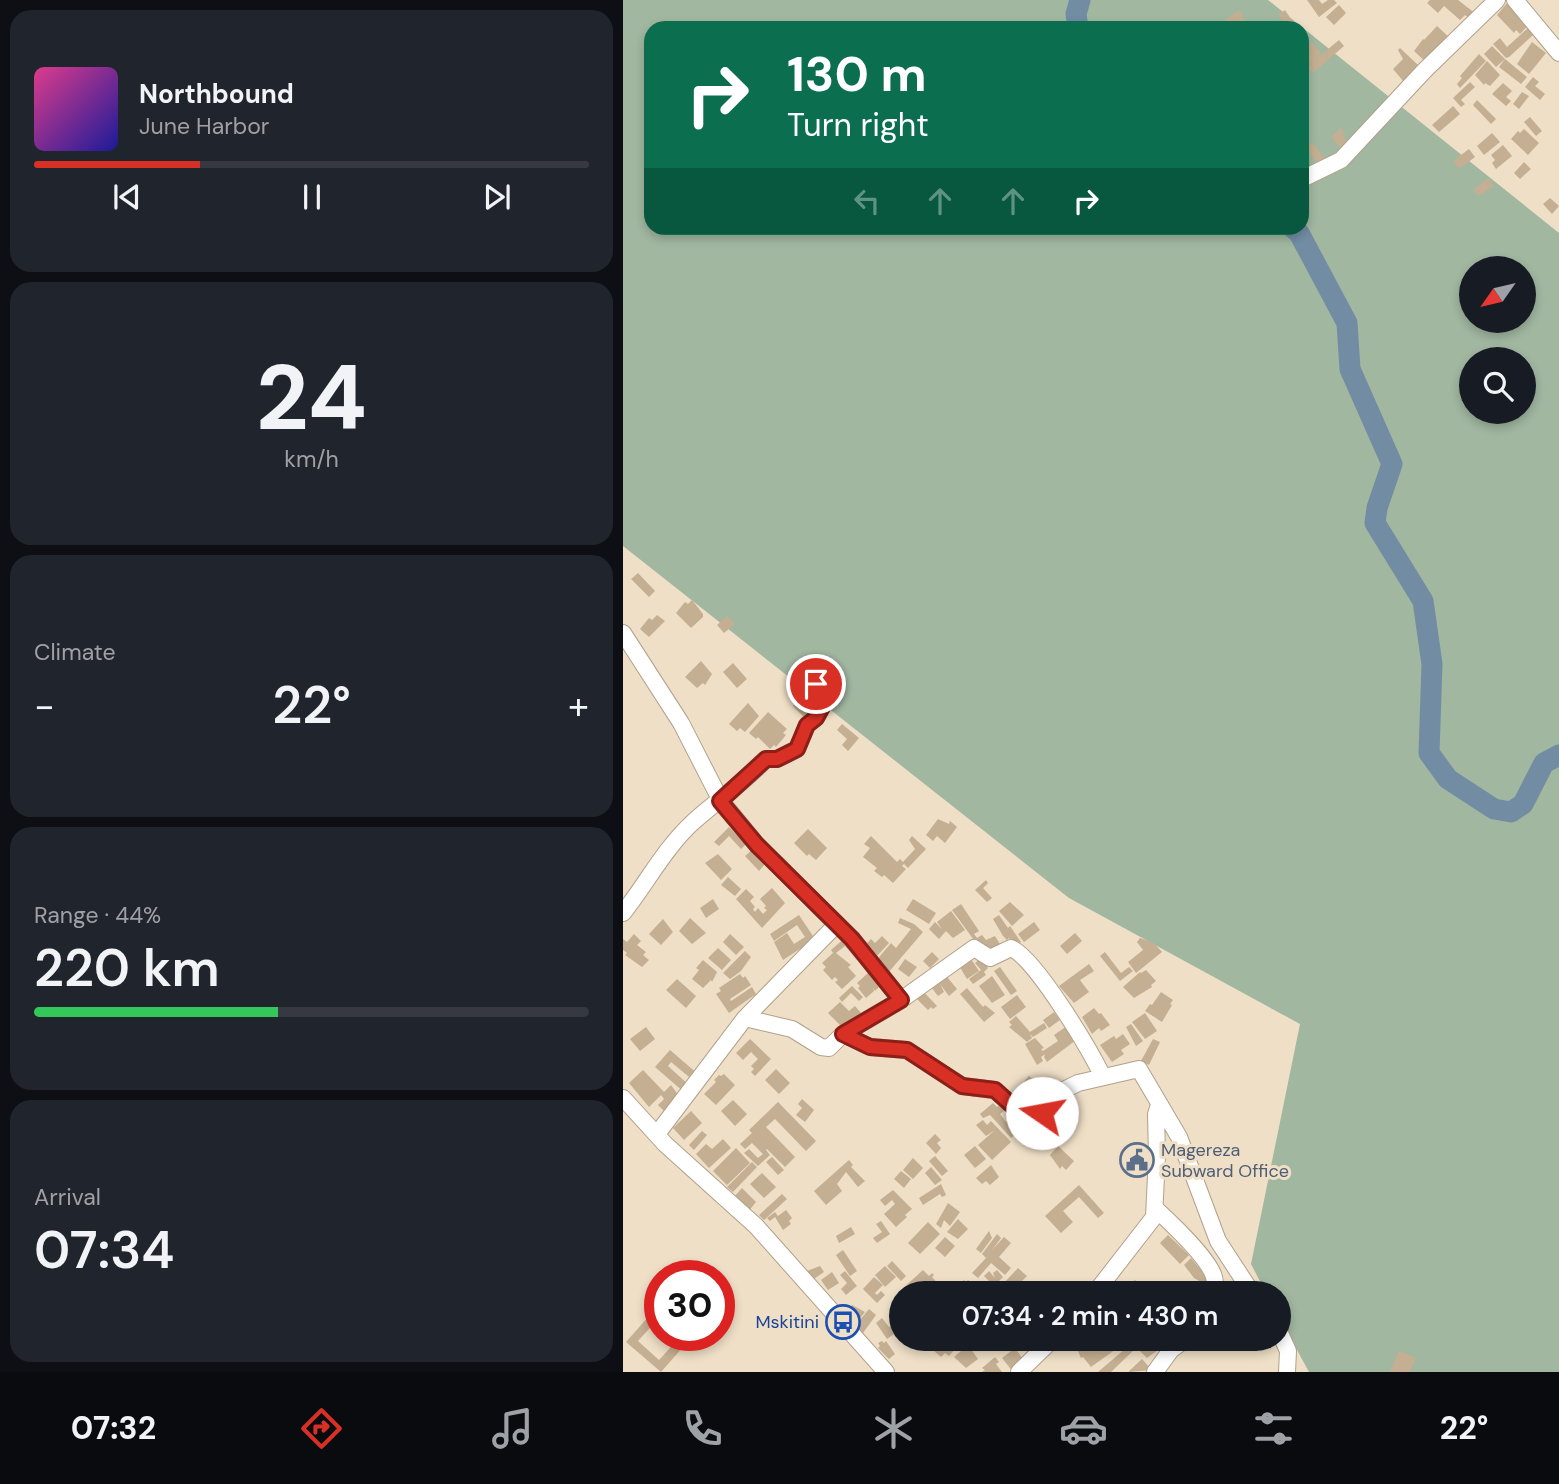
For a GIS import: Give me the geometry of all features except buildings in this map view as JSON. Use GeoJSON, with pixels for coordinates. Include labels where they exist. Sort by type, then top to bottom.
{"type":"FeatureCollection","features":[{"type":"Feature","properties":{"kind":"street"},"geometry":{"type":"LineString","coordinates":[[1309,176],[1341,160],[1424,71],[1497,0]]}},
{"type":"Feature","properties":{"kind":"street"},"geometry":{"type":"LineString","coordinates":[[1515,0],[1559,53]]}},
{"type":"Feature","properties":{"kind":"street"},"geometry":{"type":"LineString","coordinates":[[623,633],[681,723],[720,801],[757,845],[872,962],[901,1000]]}},
{"type":"Feature","properties":{"kind":"street"},"geometry":{"type":"LineString","coordinates":[[623,913],[677,839],[694,822],[766,759],[777,759],[797,749],[807,725],[816,718],[822,707],[816,684]]}},
{"type":"Feature","properties":{"kind":"street"},"geometry":{"type":"LineString","coordinates":[[657,1134],[745,1018],[837,924]]}},
{"type":"Feature","properties":{"kind":"street"},"geometry":{"type":"LineString","coordinates":[[745,1018],[792,1029],[824,1048],[832,1047],[843,1034],[901,1000],[974,948],[993,958],[1011,948],[1027,959],[1103,1077]]}},
{"type":"Feature","properties":{"kind":"street"},"geometry":{"type":"LineString","coordinates":[[843,1034],[870,1047],[907,1050],[962,1086],[995,1090],[1025,1117],[1042,1113],[1067,1087],[1137,1068],[1180,1139],[1218,1241],[1244,1281]]}},
{"type":"Feature","properties":{"kind":"street"},"geometry":{"type":"LineString","coordinates":[[623,1098],[657,1134],[756,1226],[886,1372]]}},
{"type":"Feature","properties":{"kind":"street"},"geometry":{"type":"LineString","coordinates":[[1104,1281],[1151,1221],[1156,1209],[1156,1114],[1159,1105]]}},
{"type":"Feature","properties":{"kind":"street"},"geometry":{"type":"LineString","coordinates":[[1156,1209],[1185,1237],[1210,1269],[1215,1281]]}},
{"type":"Feature","properties":{"kind":"street"},"geometry":{"type":"LineString","coordinates":[[1019,1372],[1041,1351]]}},
{"type":"Feature","properties":{"kind":"street"},"geometry":{"type":"LineString","coordinates":[[1155,1372],[1170,1351]]}},
{"type":"Feature","properties":{"kind":"street"},"geometry":{"type":"LineString","coordinates":[[1287,1372],[1288,1351]]}},
{"type":"Feature","properties":{"kind":"green space"},"geometry":{"type":"Polygon","coordinates":[[[623,0],[1268,0],[1294,21],[644,21],[644,235],[1309,235],[1309,33],[1559,233],[1559,1372],[1309,1372],[1291,1339],[1291,1281],[1260,1281],[1251,1264],[1300,1024],[1069,898],[623,546],[623,0]]]}},
{"type":"Feature","properties":{"kind":"waterway"},"geometry":{"type":"LineString","coordinates":[[1077,21],[1080,0]]}},
{"type":"Feature","properties":{"kind":"waterway"},"geometry":{"type":"LineString","coordinates":[[1300,235],[1347,323],[1350,369],[1392,464],[1377,508],[1375,523],[1423,601],[1432,664],[1429,753],[1448,779],[1494,809],[1511,812],[1523,804],[1544,763],[1559,755]]}},
{"type":"Feature","properties":{"kind":"place","name":"Magereza Subward Office"},"geometry":{"type":"Point","coordinates":[1137,1160]}},
{"type":"Feature","properties":{"kind":"place","name":"Mskitini"},"geometry":{"type":"Point","coordinates":[843,1322]}},
{"type":"Feature","properties":{"kind":"route"},"geometry":{"type":"LineString","coordinates":[[816,684],[822,707],[816,718],[807,725],[797,749],[777,759],[766,759],[720,801],[757,845],[852,939],[901,1000],[843,1034],[870,1047],[896,1047],[907,1050],[962,1086],[995,1090],[1025,1117],[1042,1113]]}}]}
